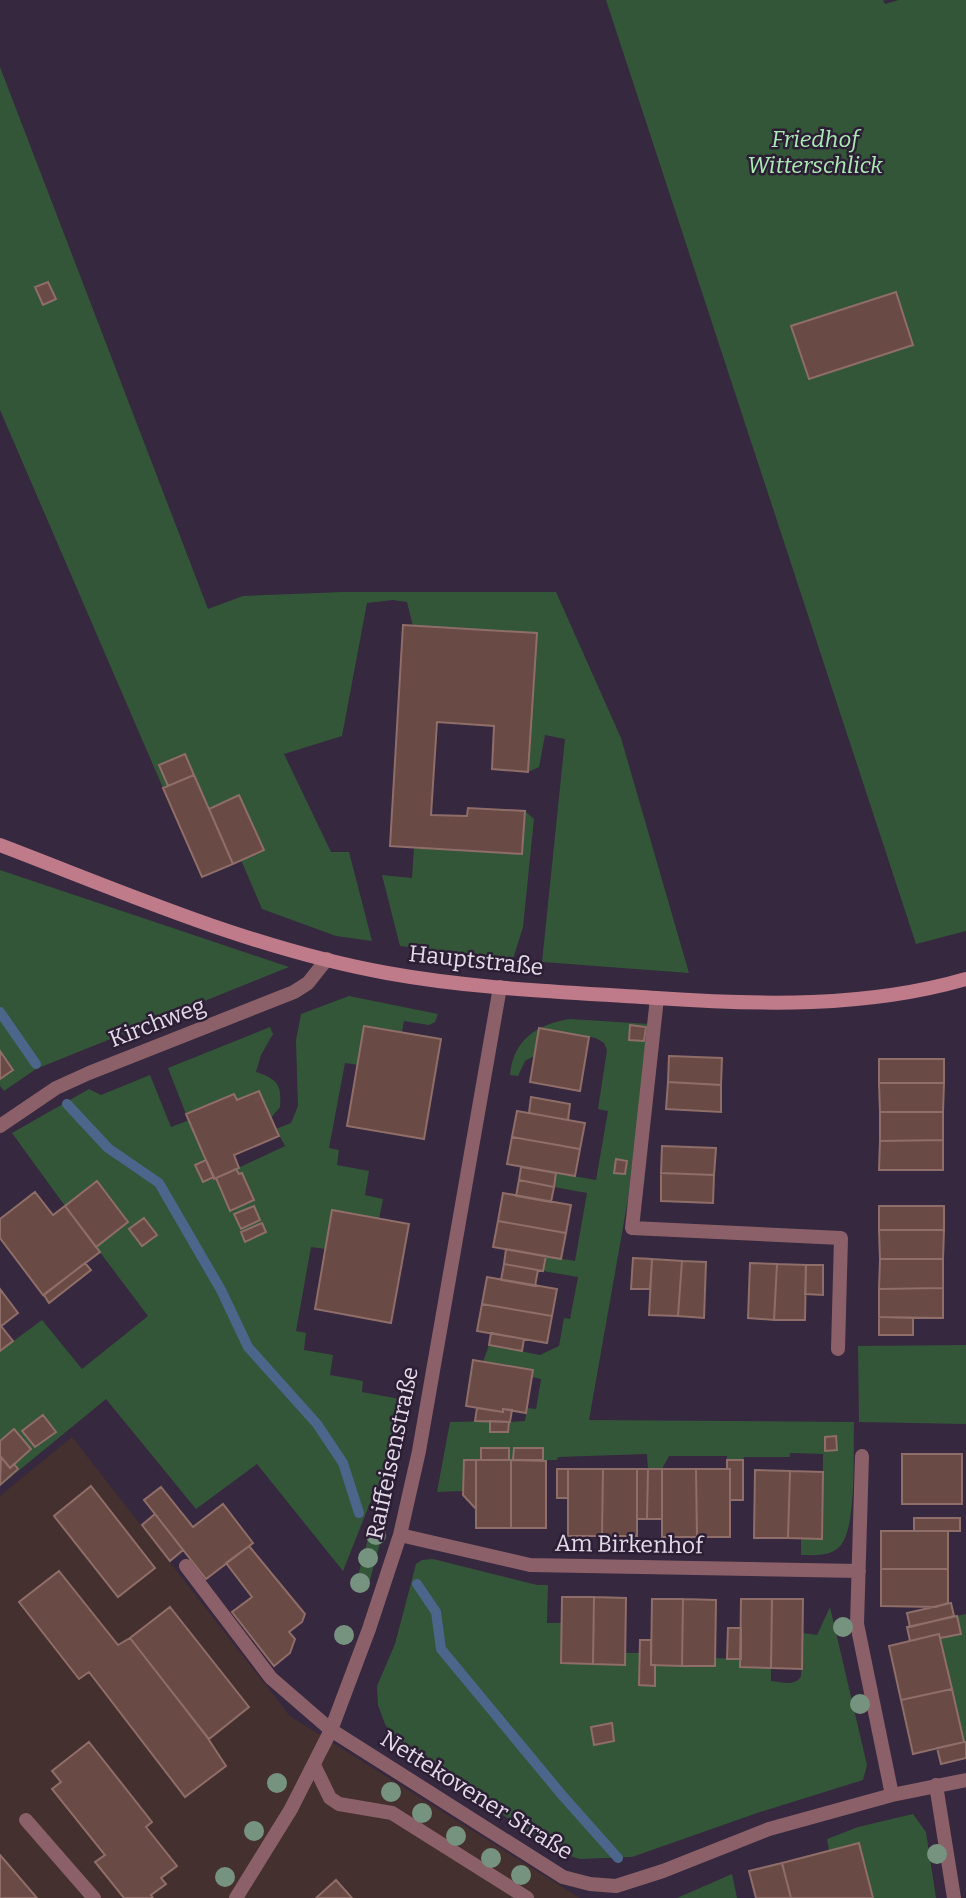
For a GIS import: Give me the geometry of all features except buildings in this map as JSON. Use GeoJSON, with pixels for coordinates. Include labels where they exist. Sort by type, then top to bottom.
{"type":"FeatureCollection","features":[{"type":"Feature","properties":{"kind":"main road","name":"Hauptstraße"},"geometry":{"type":"LineString","coordinates":[[0,845],[253,939],[385,973],[500,987],[749,1002],[834,1001],[928,990],[966,979]]}},
{"type":"Feature","properties":{"kind":"street","name":"Kirchweg"},"geometry":{"type":"LineString","coordinates":[[0,1126],[56,1088],[294,992],[308,983],[327,959]]}},
{"type":"Feature","properties":{"kind":"street","name":"Raiffeisenstraße"},"geometry":{"type":"LineString","coordinates":[[236,1898],[291,1809],[331,1730],[369,1629],[400,1535],[422,1438],[500,987]]}},
{"type":"Feature","properties":{"kind":"street"},"geometry":{"type":"LineString","coordinates":[[657,998],[632,1228],[841,1238],[838,1349]]}},
{"type":"Feature","properties":{"kind":"street"},"geometry":{"type":"LineString","coordinates":[[862,1456],[857,1624],[892,1795]]}},
{"type":"Feature","properties":{"kind":"street","name":"Am Birkenhof"},"geometry":{"type":"LineString","coordinates":[[400,1535],[530,1565],[859,1571]]}},
{"type":"Feature","properties":{"kind":"street","name":"Nettekovener Straße"},"geometry":{"type":"LineString","coordinates":[[186,1566],[271,1678],[331,1730],[563,1877],[590,1884],[616,1886],[663,1871],[769,1829],[936,1784],[966,1780]]}},
{"type":"Feature","properties":{"kind":"street"},"geometry":{"type":"LineString","coordinates":[[314,1765],[330,1798],[339,1804],[392,1813],[527,1898]]}},
{"type":"Feature","properties":{"kind":"street"},"geometry":{"type":"LineString","coordinates":[[936,1784],[954,1898]]}},
{"type":"Feature","properties":{"kind":"street"},"geometry":{"type":"LineString","coordinates":[[26,1820],[94,1898]]}},
{"type":"Feature","properties":{"kind":"shaded area"},"geometry":{"type":"Polygon","coordinates":[[[72,1437],[290,1716],[580,1898],[0,1898],[0,1496],[72,1437]]]}},
{"type":"Feature","properties":{"kind":"green space","name":"Friedhof Witterschlick"},"geometry":{"type":"Polygon","coordinates":[[[606,0],[883,0],[885,4],[899,0],[966,0],[966,931],[916,944],[606,0]]]}},
{"type":"Feature","properties":{"kind":"green space"},"geometry":{"type":"Polygon","coordinates":[[[0,67],[208,609],[243,596],[343,592],[556,592],[621,738],[689,973],[542,962],[565,739],[545,735],[539,767],[528,772],[537,634],[413,626],[407,602],[393,600],[367,603],[342,736],[284,754],[331,852],[349,852],[372,941],[336,936],[262,909],[241,860],[263,850],[240,796],[209,809],[185,754],[159,765],[168,786],[163,788],[0,410],[0,67]]]}},
{"type":"Feature","properties":{"kind":"green space"},"geometry":{"type":"Polygon","coordinates":[[[525,811],[534,819],[523,927],[513,959],[400,946],[382,875],[412,878],[414,848],[522,854],[525,811]]]}},
{"type":"Feature","properties":{"kind":"green space"},"geometry":{"type":"Polygon","coordinates":[[[0,870],[289,967],[36,1069],[4,1091],[0,1086],[0,870]]]}},
{"type":"Feature","properties":{"kind":"green space"},"geometry":{"type":"Polygon","coordinates":[[[349,996],[438,1014],[435,1022],[429,1025],[404,1021],[402,1032],[365,1026],[358,1065],[345,1063],[329,1148],[339,1150],[337,1165],[369,1171],[365,1195],[383,1199],[379,1219],[326,1249],[311,1247],[296,1331],[306,1333],[304,1350],[333,1355],[330,1375],[363,1381],[362,1392],[400,1399],[384,1487],[370,1503],[343,1571],[257,1464],[196,1509],[106,1399],[0,1486],[0,1351],[42,1320],[82,1369],[148,1316],[96,1247],[128,1221],[97,1181],[65,1206],[12,1133],[89,1089],[101,1095],[150,1075],[171,1127],[189,1120],[206,1160],[196,1165],[203,1181],[216,1178],[230,1210],[242,1173],[239,1174],[236,1169],[285,1146],[276,1129],[291,1123],[298,1106],[296,1040],[301,1014],[349,996]]]}},
{"type":"Feature","properties":{"kind":"green space"},"geometry":{"type":"Polygon","coordinates":[[[570,1019],[649,1024],[628,1199],[589,1420],[854,1422],[850,1521],[841,1545],[832,1552],[801,1555],[801,1539],[822,1537],[823,1454],[790,1453],[790,1457],[744,1457],[743,1460],[727,1460],[727,1456],[669,1456],[662,1469],[648,1469],[647,1454],[558,1457],[557,1460],[543,1460],[543,1448],[514,1448],[513,1460],[509,1460],[509,1448],[482,1448],[481,1460],[464,1460],[463,1491],[437,1492],[450,1422],[490,1421],[490,1432],[508,1432],[509,1422],[525,1421],[527,1408],[536,1409],[541,1379],[532,1377],[533,1370],[483,1362],[489,1345],[540,1355],[559,1346],[564,1318],[570,1319],[578,1277],[543,1271],[546,1256],[575,1261],[587,1193],[554,1187],[556,1173],[596,1180],[608,1111],[598,1109],[607,1050],[604,1043],[596,1038],[541,1028],[570,1019]]]}},
{"type":"Feature","properties":{"kind":"green space"},"geometry":{"type":"Polygon","coordinates":[[[270,1027],[273,1034],[261,1055],[256,1072],[269,1077],[279,1088],[280,1107],[271,1118],[258,1091],[237,1100],[233,1094],[186,1114],[168,1068],[270,1027]]]}},
{"type":"Feature","properties":{"kind":"green space"},"geometry":{"type":"Polygon","coordinates":[[[540,1028],[534,1056],[525,1061],[518,1076],[510,1075],[516,1052],[529,1036],[540,1028]]]}},
{"type":"Feature","properties":{"kind":"green space"},"geometry":{"type":"Polygon","coordinates":[[[966,1345],[966,1424],[859,1422],[858,1346],[966,1345]]]}},
{"type":"Feature","properties":{"kind":"green space"},"geometry":{"type":"Polygon","coordinates":[[[390,1499],[367,1591],[355,1587],[369,1535],[390,1499]]]}},
{"type":"Feature","properties":{"kind":"green space"},"geometry":{"type":"Polygon","coordinates":[[[433,1559],[537,1585],[548,1585],[547,1623],[562,1623],[561,1663],[625,1665],[625,1653],[639,1653],[639,1685],[655,1685],[655,1665],[715,1666],[715,1658],[741,1659],[741,1667],[771,1668],[771,1681],[795,1682],[801,1676],[803,1633],[817,1635],[830,1607],[867,1765],[863,1780],[760,1812],[632,1857],[580,1859],[557,1852],[395,1741],[385,1724],[378,1705],[377,1686],[395,1644],[416,1564],[422,1560],[433,1559]]]}},
{"type":"Feature","properties":{"kind":"green space"},"geometry":{"type":"Polygon","coordinates":[[[966,1614],[964,1742],[940,1638],[960,1633],[957,1616],[966,1614]]]}},
{"type":"Feature","properties":{"kind":"green space"},"geometry":{"type":"Polygon","coordinates":[[[913,1814],[926,1832],[936,1898],[873,1898],[859,1843],[829,1851],[827,1839],[858,1827],[913,1814]]]}},
{"type":"Feature","properties":{"kind":"green space"},"geometry":{"type":"Polygon","coordinates":[[[732,1874],[737,1898],[677,1898],[732,1874]]]}},
{"type":"Feature","properties":{"kind":"waterway"},"geometry":{"type":"LineString","coordinates":[[0,1012],[36,1064]]}},
{"type":"Feature","properties":{"kind":"waterway"},"geometry":{"type":"LineString","coordinates":[[67,1104],[108,1148],[159,1183],[221,1290],[248,1347],[317,1424],[343,1463],[359,1513]]}},
{"type":"Feature","properties":{"kind":"waterway"},"geometry":{"type":"LineString","coordinates":[[417,1584],[436,1612],[441,1649],[618,1858]]}}]}
